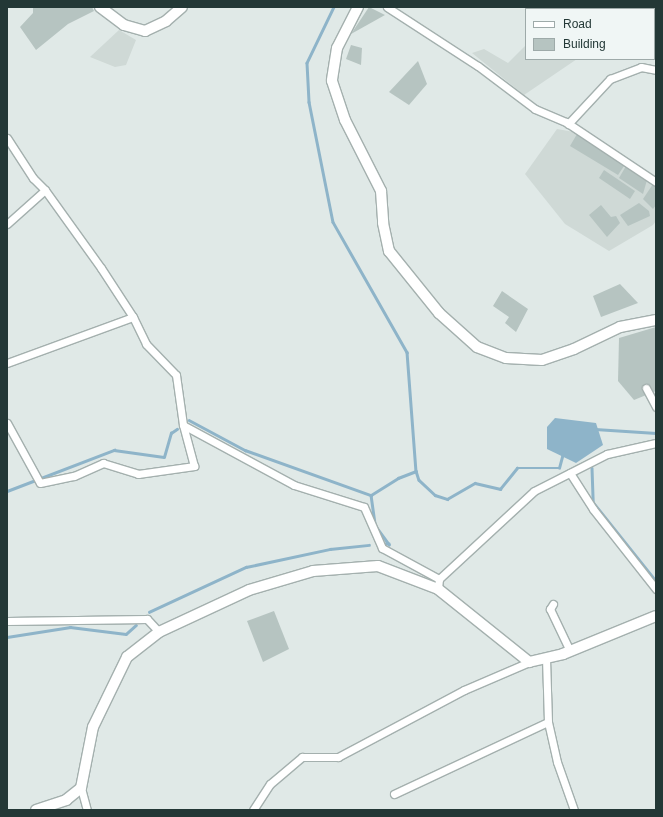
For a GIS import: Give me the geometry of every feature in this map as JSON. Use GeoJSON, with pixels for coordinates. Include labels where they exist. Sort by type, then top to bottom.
{"type":"FeatureCollection","features":[{"type":"Feature","properties":{"kind":"main road"},"geometry":{"type":"LineString","coordinates":[[100,7],[124,25],[145,31],[166,21],[182,7]]}},
{"type":"Feature","properties":{"kind":"main road"},"geometry":{"type":"LineString","coordinates":[[358,7],[337,48],[332,81],[345,120],[381,191],[383,223],[389,251],[439,313],[477,347],[506,358],[542,360],[574,349],[620,327],[656,320]]}},
{"type":"Feature","properties":{"kind":"main road"},"geometry":{"type":"LineString","coordinates":[[36,810],[66,800],[81,788],[93,727],[127,657],[159,632],[249,590],[313,571],[378,566],[438,584],[528,662],[570,651],[656,616]]}},
{"type":"Feature","properties":{"kind":"street"},"geometry":{"type":"LineString","coordinates":[[387,7],[478,66],[535,109],[568,124],[656,182]]}},
{"type":"Feature","properties":{"kind":"street"},"geometry":{"type":"LineString","coordinates":[[568,124],[610,79],[641,67],[656,70]]}},
{"type":"Feature","properties":{"kind":"street"},"geometry":{"type":"LineString","coordinates":[[7,138],[33,178],[45,190],[133,317],[146,344],[176,375],[183,425],[194,466],[138,474],[103,463],[74,476],[40,483],[7,423]]}},
{"type":"Feature","properties":{"kind":"street"},"geometry":{"type":"LineString","coordinates":[[7,224],[45,190]]}},
{"type":"Feature","properties":{"kind":"street"},"geometry":{"type":"LineString","coordinates":[[7,363],[133,317]]}},
{"type":"Feature","properties":{"kind":"street"},"geometry":{"type":"LineString","coordinates":[[646,388],[656,407]]}},
{"type":"Feature","properties":{"kind":"street"},"geometry":{"type":"LineString","coordinates":[[183,425],[294,485],[364,507],[382,548],[438,584],[534,491],[606,454],[656,443]]}},
{"type":"Feature","properties":{"kind":"street"},"geometry":{"type":"LineString","coordinates":[[570,473],[593,508],[656,589]]}},
{"type":"Feature","properties":{"kind":"street"},"geometry":{"type":"LineString","coordinates":[[553,604],[550,610],[570,651]]}},
{"type":"Feature","properties":{"kind":"street"},"geometry":{"type":"LineString","coordinates":[[7,621],[147,619],[159,632]]}},
{"type":"Feature","properties":{"kind":"street"},"geometry":{"type":"LineString","coordinates":[[546,658],[548,722],[557,762],[574,810]]}},
{"type":"Feature","properties":{"kind":"street"},"geometry":{"type":"LineString","coordinates":[[253,810],[270,784],[302,757],[338,757],[464,690],[528,662]]}},
{"type":"Feature","properties":{"kind":"street"},"geometry":{"type":"LineString","coordinates":[[394,794],[548,722]]}},
{"type":"Feature","properties":{"kind":"street"},"geometry":{"type":"LineString","coordinates":[[81,788],[87,810]]}},
{"type":"Feature","properties":{"kind":"shaded area"},"geometry":{"type":"Polygon","coordinates":[[[119,30],[136,40],[126,65],[115,67],[90,57],[119,30]]]}},
{"type":"Feature","properties":{"kind":"shaded area"},"geometry":{"type":"Polygon","coordinates":[[[525,46],[525,60],[576,60],[524,95],[472,53],[484,49],[508,63],[525,46]]]}},
{"type":"Feature","properties":{"kind":"shaded area"},"geometry":{"type":"Polygon","coordinates":[[[557,129],[574,132],[596,143],[656,184],[656,221],[653,225],[609,251],[565,224],[525,174],[557,129]]]}},
{"type":"Feature","properties":{"kind":"water"},"geometry":{"type":"Polygon","coordinates":[[[555,418],[596,423],[603,445],[576,463],[547,449],[547,427],[555,418]]]}},
{"type":"Feature","properties":{"kind":"building"},"geometry":{"type":"Polygon","coordinates":[[[33,7],[92,7],[94,11],[68,24],[36,50],[20,27],[33,13],[33,7]]]}},
{"type":"Feature","properties":{"kind":"building"},"geometry":{"type":"Polygon","coordinates":[[[369,7],[385,15],[351,34],[369,7]]]}},
{"type":"Feature","properties":{"kind":"building"},"geometry":{"type":"Polygon","coordinates":[[[351,45],[362,48],[361,65],[346,59],[351,45]]]}},
{"type":"Feature","properties":{"kind":"building"},"geometry":{"type":"Polygon","coordinates":[[[418,61],[427,84],[409,105],[389,92],[418,61]]]}},
{"type":"Feature","properties":{"kind":"building"},"geometry":{"type":"Polygon","coordinates":[[[577,134],[626,163],[618,175],[570,146],[577,134]]]}},
{"type":"Feature","properties":{"kind":"building"},"geometry":{"type":"Polygon","coordinates":[[[626,166],[647,180],[643,194],[619,178],[626,166]]]}},
{"type":"Feature","properties":{"kind":"building"},"geometry":{"type":"Polygon","coordinates":[[[604,170],[635,191],[630,199],[599,178],[604,170]]]}},
{"type":"Feature","properties":{"kind":"building"},"geometry":{"type":"Polygon","coordinates":[[[653,184],[656,186],[656,205],[653,209],[643,199],[653,184]]]}},
{"type":"Feature","properties":{"kind":"building"},"geometry":{"type":"Polygon","coordinates":[[[639,203],[649,211],[650,216],[628,226],[620,215],[639,203]]]}},
{"type":"Feature","properties":{"kind":"building"},"geometry":{"type":"Polygon","coordinates":[[[601,205],[611,217],[616,216],[620,223],[607,237],[589,215],[601,205]]]}},
{"type":"Feature","properties":{"kind":"building"},"geometry":{"type":"Polygon","coordinates":[[[620,284],[638,303],[601,317],[593,296],[620,284]]]}},
{"type":"Feature","properties":{"kind":"building"},"geometry":{"type":"Polygon","coordinates":[[[502,291],[528,309],[516,332],[505,323],[509,317],[493,306],[502,291]]]}},
{"type":"Feature","properties":{"kind":"building"},"geometry":{"type":"Polygon","coordinates":[[[656,327],[656,391],[634,400],[618,381],[619,338],[656,327]]]}},
{"type":"Feature","properties":{"kind":"building"},"geometry":{"type":"Polygon","coordinates":[[[274,611],[289,649],[263,662],[247,621],[274,611]]]}},
{"type":"Feature","properties":{"kind":"waterway"},"geometry":{"type":"LineString","coordinates":[[334,7],[307,63],[309,102],[333,222],[407,352],[416,471]]}},
{"type":"Feature","properties":{"kind":"waterway"},"geometry":{"type":"LineString","coordinates":[[189,420],[245,450],[371,495],[398,478],[416,471],[419,480],[435,495],[447,499],[475,483],[500,489],[517,468],[559,468],[563,453]]}},
{"type":"Feature","properties":{"kind":"waterway"},"geometry":{"type":"LineString","coordinates":[[7,491],[114,450],[164,457],[171,433],[177,429]]}},
{"type":"Feature","properties":{"kind":"waterway"},"geometry":{"type":"LineString","coordinates":[[595,429],[656,433]]}},
{"type":"Feature","properties":{"kind":"waterway"},"geometry":{"type":"LineString","coordinates":[[592,468],[593,502],[656,581]]}},
{"type":"Feature","properties":{"kind":"waterway"},"geometry":{"type":"LineString","coordinates":[[371,495],[375,525],[389,544],[384,544]]}},
{"type":"Feature","properties":{"kind":"waterway"},"geometry":{"type":"LineString","coordinates":[[149,612],[246,567],[330,549],[369,545]]}},
{"type":"Feature","properties":{"kind":"waterway"},"geometry":{"type":"LineString","coordinates":[[7,637],[70,627],[126,634],[136,625]]}}]}
